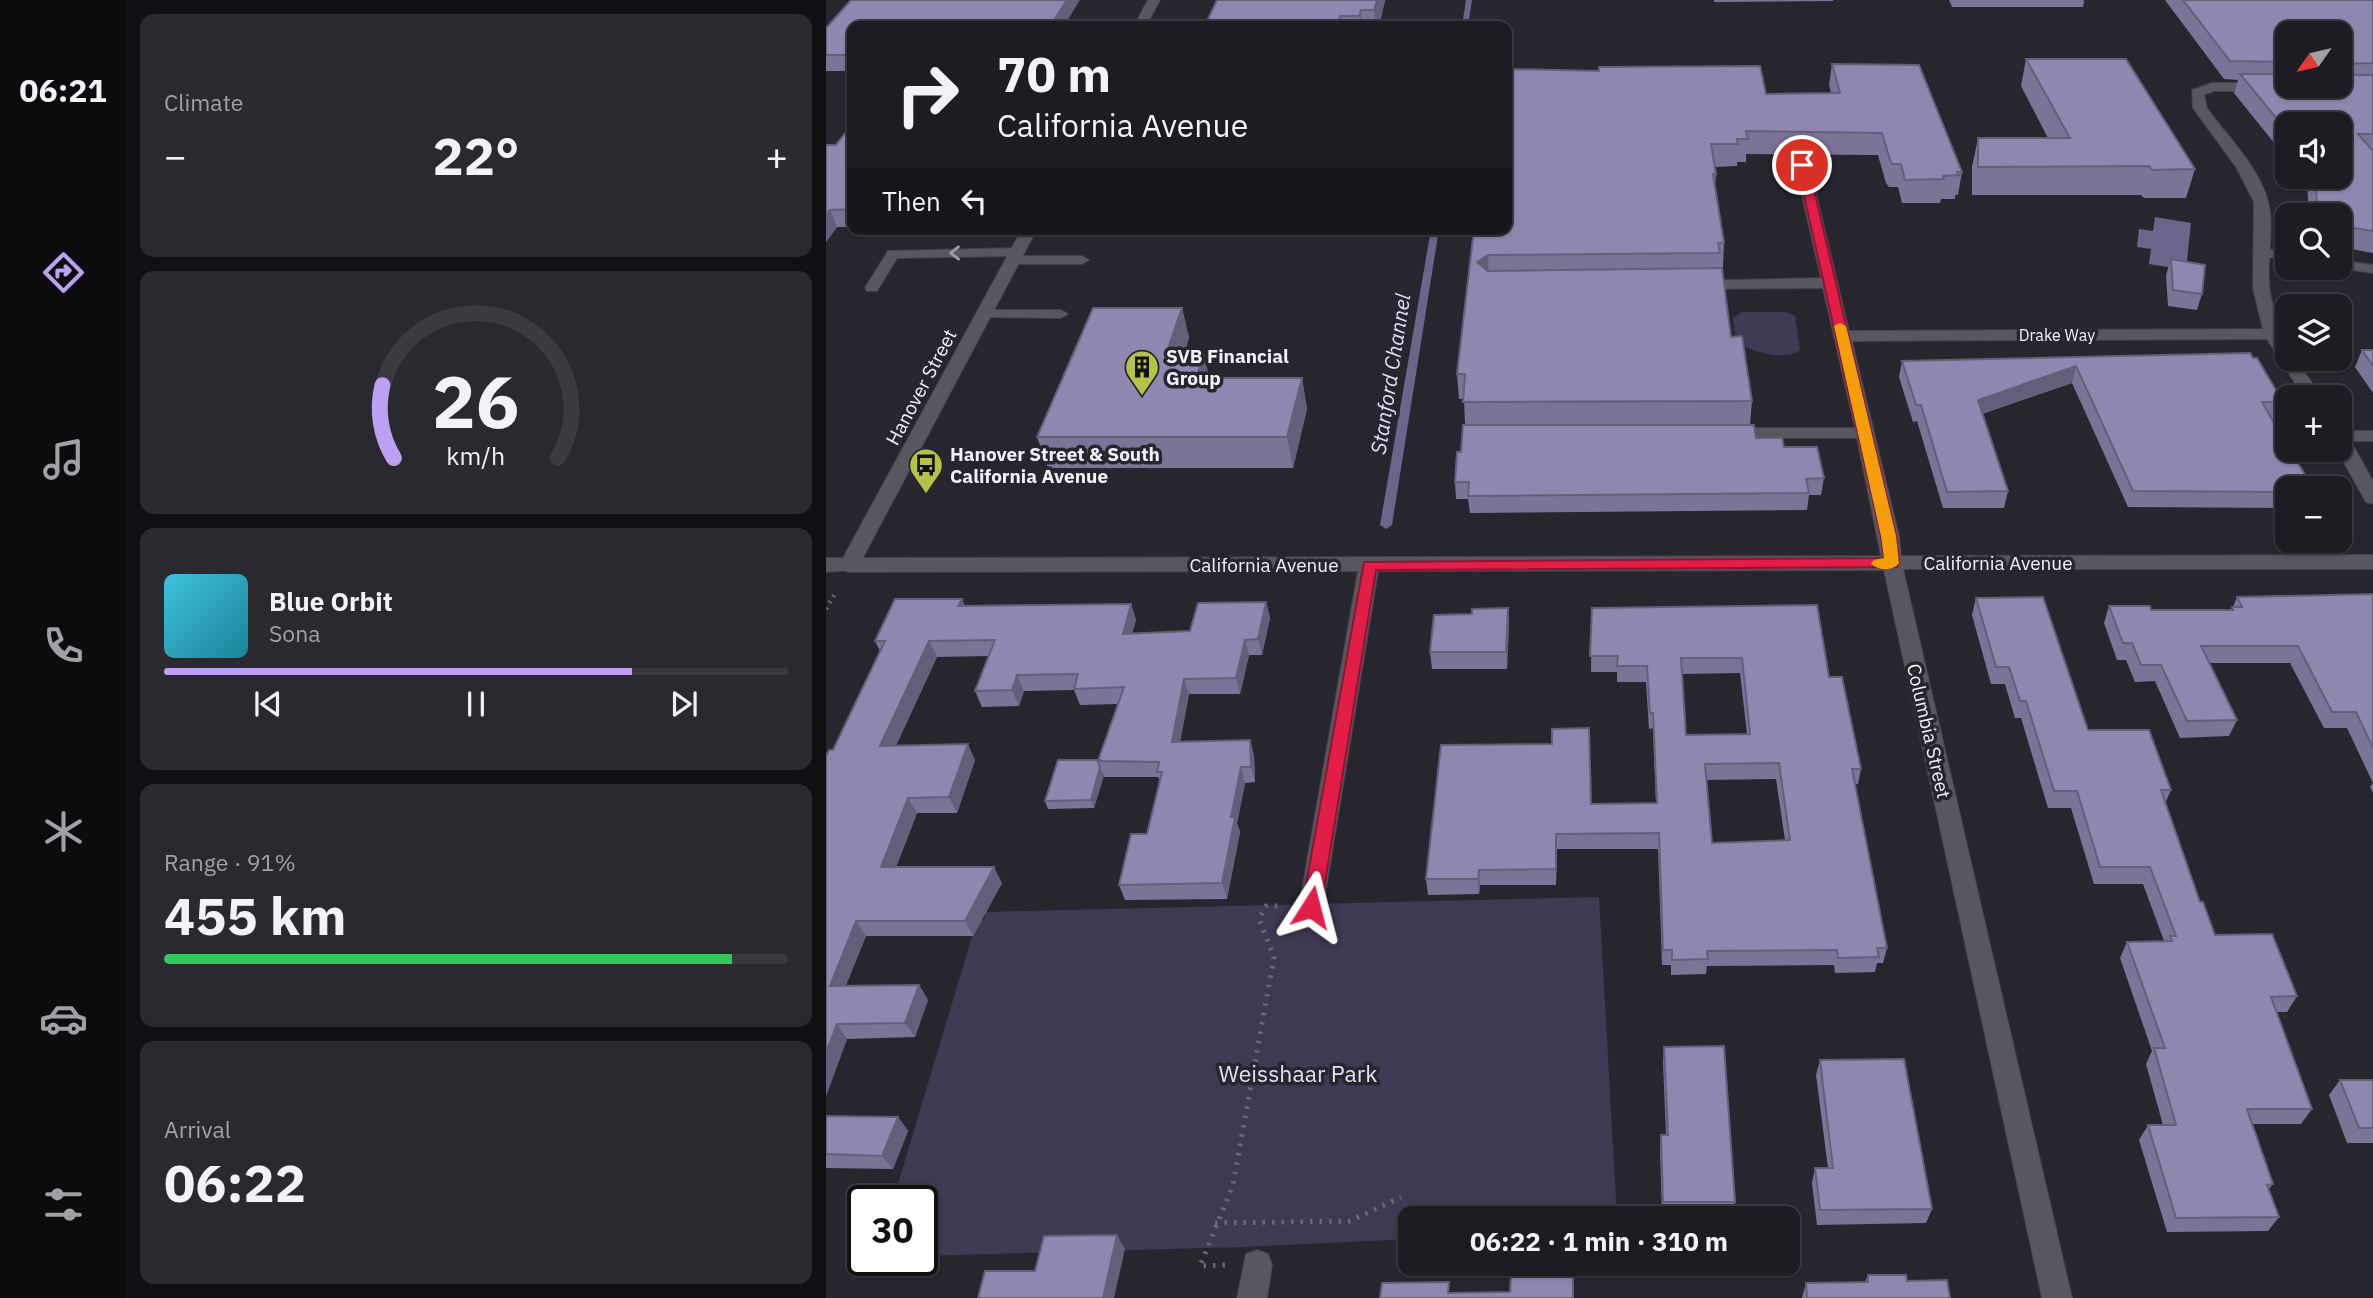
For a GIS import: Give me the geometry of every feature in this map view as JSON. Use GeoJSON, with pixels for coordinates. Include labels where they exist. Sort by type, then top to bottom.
{"type":"FeatureCollection","features":[{"type":"Feature","properties":{"kind":"street"},"geometry":{"type":"LineString","coordinates":[[1143,21],[1154,0]]}},
{"type":"Feature","properties":{"kind":"street"},"geometry":{"type":"LineString","coordinates":[[2275,87],[2220,86],[2202,89],[2197,93],[2200,108],[2261,200],[2264,219],[2260,251],[2261,301],[2271,334],[2305,385]]}},
{"type":"Feature","properties":{"kind":"street","name":"Columbia Street"},"geometry":{"type":"LineString","coordinates":[[1802,165],[1889,536],[1892,563],[2057,1298]]}},
{"type":"Feature","properties":{"kind":"street","name":"Hanover Street"},"geometry":{"type":"LineString","coordinates":[[849,565],[1027,235]]}},
{"type":"Feature","properties":{"kind":"street"},"geometry":{"type":"LineString","coordinates":[[1680,285],[1830,283]]}},
{"type":"Feature","properties":{"kind":"street","name":"Drake Way"},"geometry":{"type":"LineString","coordinates":[[1842,336],[2271,334]]}},
{"type":"Feature","properties":{"kind":"street"},"geometry":{"type":"LineString","coordinates":[[1713,433],[1864,433]]}},
{"type":"Feature","properties":{"kind":"street"},"geometry":{"type":"LineString","coordinates":[[2352,459],[2373,498]]}},
{"type":"Feature","properties":{"kind":"street","name":"California Avenue"},"geometry":{"type":"LineString","coordinates":[[826,565],[2373,562]]}},
{"type":"Feature","properties":{"kind":"street"},"geometry":{"type":"LineString","coordinates":[[1311,907],[1369,565]]}},
{"type":"Feature","properties":{"kind":"street"},"geometry":{"type":"LineString","coordinates":[[1252,1298],[1257,1265]]}},
{"type":"Feature","properties":{"kind":"lane"},"geometry":{"type":"LineString","coordinates":[[2260,251],[2275,254]]}},
{"type":"Feature","properties":{"kind":"lane"},"geometry":{"type":"LineString","coordinates":[[872,288],[889,260],[1082,260]]}},
{"type":"Feature","properties":{"kind":"lane"},"geometry":{"type":"LineString","coordinates":[[2352,266],[2373,269]]}},
{"type":"Feature","properties":{"kind":"lane"},"geometry":{"type":"LineString","coordinates":[[984,314],[1061,314]]}},
{"type":"Feature","properties":{"kind":"lane"},"geometry":{"type":"LineString","coordinates":[[2352,437],[2373,436]]}},
{"type":"Feature","properties":{"kind":"path"},"geometry":{"type":"LineString","coordinates":[[1257,1265],[1200,1266],[1215,1223],[1233,1185],[1275,957],[1258,919],[1266,906],[1311,907]]}},
{"type":"Feature","properties":{"kind":"path"},"geometry":{"type":"LineString","coordinates":[[1215,1223],[1350,1221],[1401,1197]]}},
{"type":"Feature","properties":{"kind":"green space"},"geometry":{"type":"Polygon","coordinates":[[[1741,312],[1786,312],[1795,316],[1800,350],[1793,354],[1776,355],[1758,352],[1742,344],[1736,340],[1733,318],[1741,312]]]}},
{"type":"Feature","properties":{"kind":"green space","name":"Weisshaar Park"},"geometry":{"type":"Polygon","coordinates":[[[1599,897],[1616,1206],[1398,1206],[1398,1240],[938,1256],[938,1185],[898,1185],[977,920],[984,919],[986,912],[1599,897]]]}},
{"type":"Feature","properties":{"kind":"shaded area"},"geometry":{"type":"Polygon","coordinates":[[[2155,217],[2191,223],[2186,270],[2149,264],[2151,249],[2137,247],[2139,229],[2153,231],[2155,217]]]}},
{"type":"Feature","properties":{"kind":"building"},"geometry":{"type":"Polygon","coordinates":[[[851,0],[1067,0],[1053,21],[847,21],[847,55],[826,55],[826,28],[851,0]]]}},
{"type":"Feature","properties":{"kind":"building"},"geometry":{"type":"Polygon","coordinates":[[[1217,0],[1377,0],[1374,10],[1361,10],[1359,16],[1340,16],[1338,21],[1207,21],[1217,0]]]}},
{"type":"Feature","properties":{"kind":"building"},"geometry":{"type":"Polygon","coordinates":[[[2183,0],[2373,0],[2373,63],[2352,64],[2352,21],[2275,21],[2275,62],[2230,61],[2183,0]]]}},
{"type":"Feature","properties":{"kind":"building"},"geometry":{"type":"Polygon","coordinates":[[[2026,59],[2126,59],[2195,169],[2152,170],[2149,166],[1978,167],[1978,138],[2070,138],[2026,59]]]}},
{"type":"Feature","properties":{"kind":"building"},"geometry":{"type":"Polygon","coordinates":[[[1832,64],[1919,65],[1962,172],[1957,172],[1959,175],[1943,176],[1944,179],[1905,180],[1901,164],[1892,164],[1890,160],[1882,133],[1746,131],[1748,139],[1737,139],[1738,144],[1711,144],[1724,243],[1718,243],[1720,253],[1488,255],[1477,262],[1488,271],[1722,268],[1731,337],[1742,336],[1752,401],[1463,402],[1465,374],[1457,374],[1473,235],[1512,235],[1512,69],[1599,71],[1599,67],[1760,66],[1766,94],[1840,93],[1832,64]]]}},
{"type":"Feature","properties":{"kind":"building"},"geometry":{"type":"Polygon","coordinates":[[[2240,74],[2275,74],[2275,98],[2352,98],[2352,75],[2373,75],[2373,134],[2358,134],[2373,151],[2373,231],[2352,228],[2352,203],[2317,203],[2316,189],[2352,189],[2352,112],[2275,112],[2275,116],[2240,74]]]}},
{"type":"Feature","properties":{"kind":"building"},"geometry":{"type":"Polygon","coordinates":[[[847,131],[847,209],[830,210],[826,214],[826,145],[836,145],[847,131]]]}},
{"type":"Feature","properties":{"kind":"building"},"geometry":{"type":"Polygon","coordinates":[[[2171,259],[2205,265],[2202,294],[2173,290],[2171,259]]]}},
{"type":"Feature","properties":{"kind":"building","name":"SVB Financial Group"},"geometry":{"type":"Polygon","coordinates":[[[1093,308],[1182,308],[1166,354],[1204,354],[1196,378],[1302,378],[1287,437],[1037,437],[1093,308]]]}},
{"type":"Feature","properties":{"kind":"building"},"geometry":{"type":"Polygon","coordinates":[[[2362,350],[2373,350],[2373,366],[2362,350]]]}},
{"type":"Feature","properties":{"kind":"building"},"geometry":{"type":"Polygon","coordinates":[[[2250,353],[2253,358],[2257,358],[2275,388],[2275,402],[2262,402],[2275,424],[2275,462],[2297,462],[2306,476],[2275,476],[2275,492],[2133,491],[2076,366],[1978,400],[2008,491],[1947,492],[1921,405],[1916,405],[1902,361],[2250,353]]]}},
{"type":"Feature","properties":{"kind":"building"},"geometry":{"type":"Polygon","coordinates":[[[1463,425],[1754,425],[1756,438],[1782,438],[1784,447],[1817,447],[1824,478],[1806,479],[1809,493],[1468,496],[1469,482],[1455,482],[1457,452],[1461,452],[1463,425]]]}},
{"type":"Feature","properties":{"kind":"building"},"geometry":{"type":"Polygon","coordinates":[[[2373,594],[2373,748],[2356,712],[2332,712],[2298,646],[2201,646],[2237,720],[2187,721],[2161,665],[2141,665],[2132,643],[2123,643],[2109,606],[2150,606],[2151,610],[2233,610],[2232,607],[2242,607],[2237,597],[2373,594]]]}},
{"type":"Feature","properties":{"kind":"building"},"geometry":{"type":"Polygon","coordinates":[[[2043,597],[2088,730],[2149,730],[2171,790],[2161,790],[2200,902],[2203,902],[2215,935],[2272,934],[2297,996],[2271,997],[2312,1109],[2247,1109],[2273,1184],[2267,1185],[2279,1217],[2176,1218],[2148,1125],[2176,1125],[2154,1048],[2165,1048],[2127,942],[2172,941],[2170,936],[2176,936],[2150,867],[2100,867],[2077,791],[2054,791],[2026,701],[2020,701],[2009,667],[1996,667],[1976,598],[2043,597]]]}},
{"type":"Feature","properties":{"kind":"building"},"geometry":{"type":"Polygon","coordinates":[[[895,599],[962,599],[958,606],[1131,604],[1123,634],[1190,631],[1198,603],[1266,602],[1258,639],[1245,640],[1236,678],[1184,679],[1172,742],[1250,740],[1251,767],[1241,767],[1231,817],[1235,817],[1222,883],[1119,885],[1131,834],[1147,834],[1162,772],[1157,772],[1159,762],[1098,761],[1124,687],[1074,689],[1078,674],[1017,675],[1012,690],[975,691],[995,640],[929,641],[880,746],[968,744],[949,797],[908,798],[881,867],[994,867],[965,921],[856,921],[830,986],[919,985],[905,1023],[837,1024],[826,1053],[826,756],[829,750],[833,750],[885,641],[875,641],[895,599]]]}},
{"type":"Feature","properties":{"kind":"building"},"geometry":{"type":"Polygon","coordinates":[[[1817,605],[1829,677],[1842,677],[1861,769],[1852,769],[1887,948],[1877,948],[1879,957],[1838,958],[1837,950],[1707,951],[1708,959],[1672,960],[1672,950],[1663,950],[1659,833],[1556,834],[1556,869],[1479,870],[1478,879],[1426,879],[1441,745],[1552,744],[1552,729],[1589,728],[1591,804],[1657,803],[1653,713],[1650,713],[1647,666],[1617,666],[1618,656],[1590,656],[1592,608],[1817,605]],[[1681,658],[1686,735],[1750,734],[1742,658],[1681,658]],[[1779,763],[1705,764],[1712,843],[1790,840],[1779,763]]]}},
{"type":"Feature","properties":{"kind":"building"},"geometry":{"type":"Polygon","coordinates":[[[1508,608],[1506,652],[1430,652],[1434,615],[1472,614],[1472,609],[1508,608]]]}},
{"type":"Feature","properties":{"kind":"building"},"geometry":{"type":"Polygon","coordinates":[[[1058,760],[1099,760],[1100,767],[1091,800],[1045,801],[1058,760]]]}},
{"type":"Feature","properties":{"kind":"building"},"geometry":{"type":"Polygon","coordinates":[[[1724,1046],[1735,1202],[1663,1202],[1661,1135],[1668,1135],[1664,1047],[1724,1046]]]}},
{"type":"Feature","properties":{"kind":"building"},"geometry":{"type":"Polygon","coordinates":[[[1904,1059],[1932,1209],[1820,1210],[1815,1168],[1833,1168],[1820,1060],[1904,1059]]]}},
{"type":"Feature","properties":{"kind":"building"},"geometry":{"type":"Polygon","coordinates":[[[2340,1080],[2373,1080],[2373,1128],[2359,1128],[2340,1080]]]}},
{"type":"Feature","properties":{"kind":"building"},"geometry":{"type":"Polygon","coordinates":[[[826,1116],[898,1117],[882,1156],[826,1154],[826,1116]]]}},
{"type":"Feature","properties":{"kind":"building"},"geometry":{"type":"Polygon","coordinates":[[[1117,1235],[1103,1298],[978,1298],[985,1271],[1035,1271],[1044,1236],[1117,1235]]]}},
{"type":"Feature","properties":{"kind":"building"},"geometry":{"type":"Polygon","coordinates":[[[1868,1275],[1906,1275],[1907,1281],[1947,1280],[1950,1298],[1807,1298],[1806,1283],[1868,1282],[1868,1275]]]}},
{"type":"Feature","properties":{"kind":"building"},"geometry":{"type":"Polygon","coordinates":[[[1573,1276],[1573,1298],[1380,1298],[1382,1283],[1449,1282],[1448,1293],[1510,1292],[1511,1277],[1573,1276]]]}},
{"type":"Feature","properties":{"kind":"waterway","name":"Stanford Channel"},"geometry":{"type":"LineString","coordinates":[[1466,21],[1469,0]]}},
{"type":"Feature","properties":{"kind":"waterway","name":"Stanford Channel"},"geometry":{"type":"LineString","coordinates":[[1386,525],[1434,235]]}},
{"type":"Feature","properties":{"kind":"slow traffic"},"geometry":{"type":"LineString","coordinates":[[1840,326],[1889,536],[1892,563],[1879,563]]}},
{"type":"Feature","properties":{"kind":"place","name":"SVB Financial Group"},"geometry":{"type":"Point","coordinates":[1142,397]}},
{"type":"Feature","properties":{"kind":"place","name":"Hanover Street & South California Avenue"},"geometry":{"type":"Point","coordinates":[926,495]}},
{"type":"Feature","properties":{"kind":"route"},"geometry":{"type":"LineString","coordinates":[[1311,907],[1369,565],[1892,563],[1889,536],[1802,165]]}}]}
